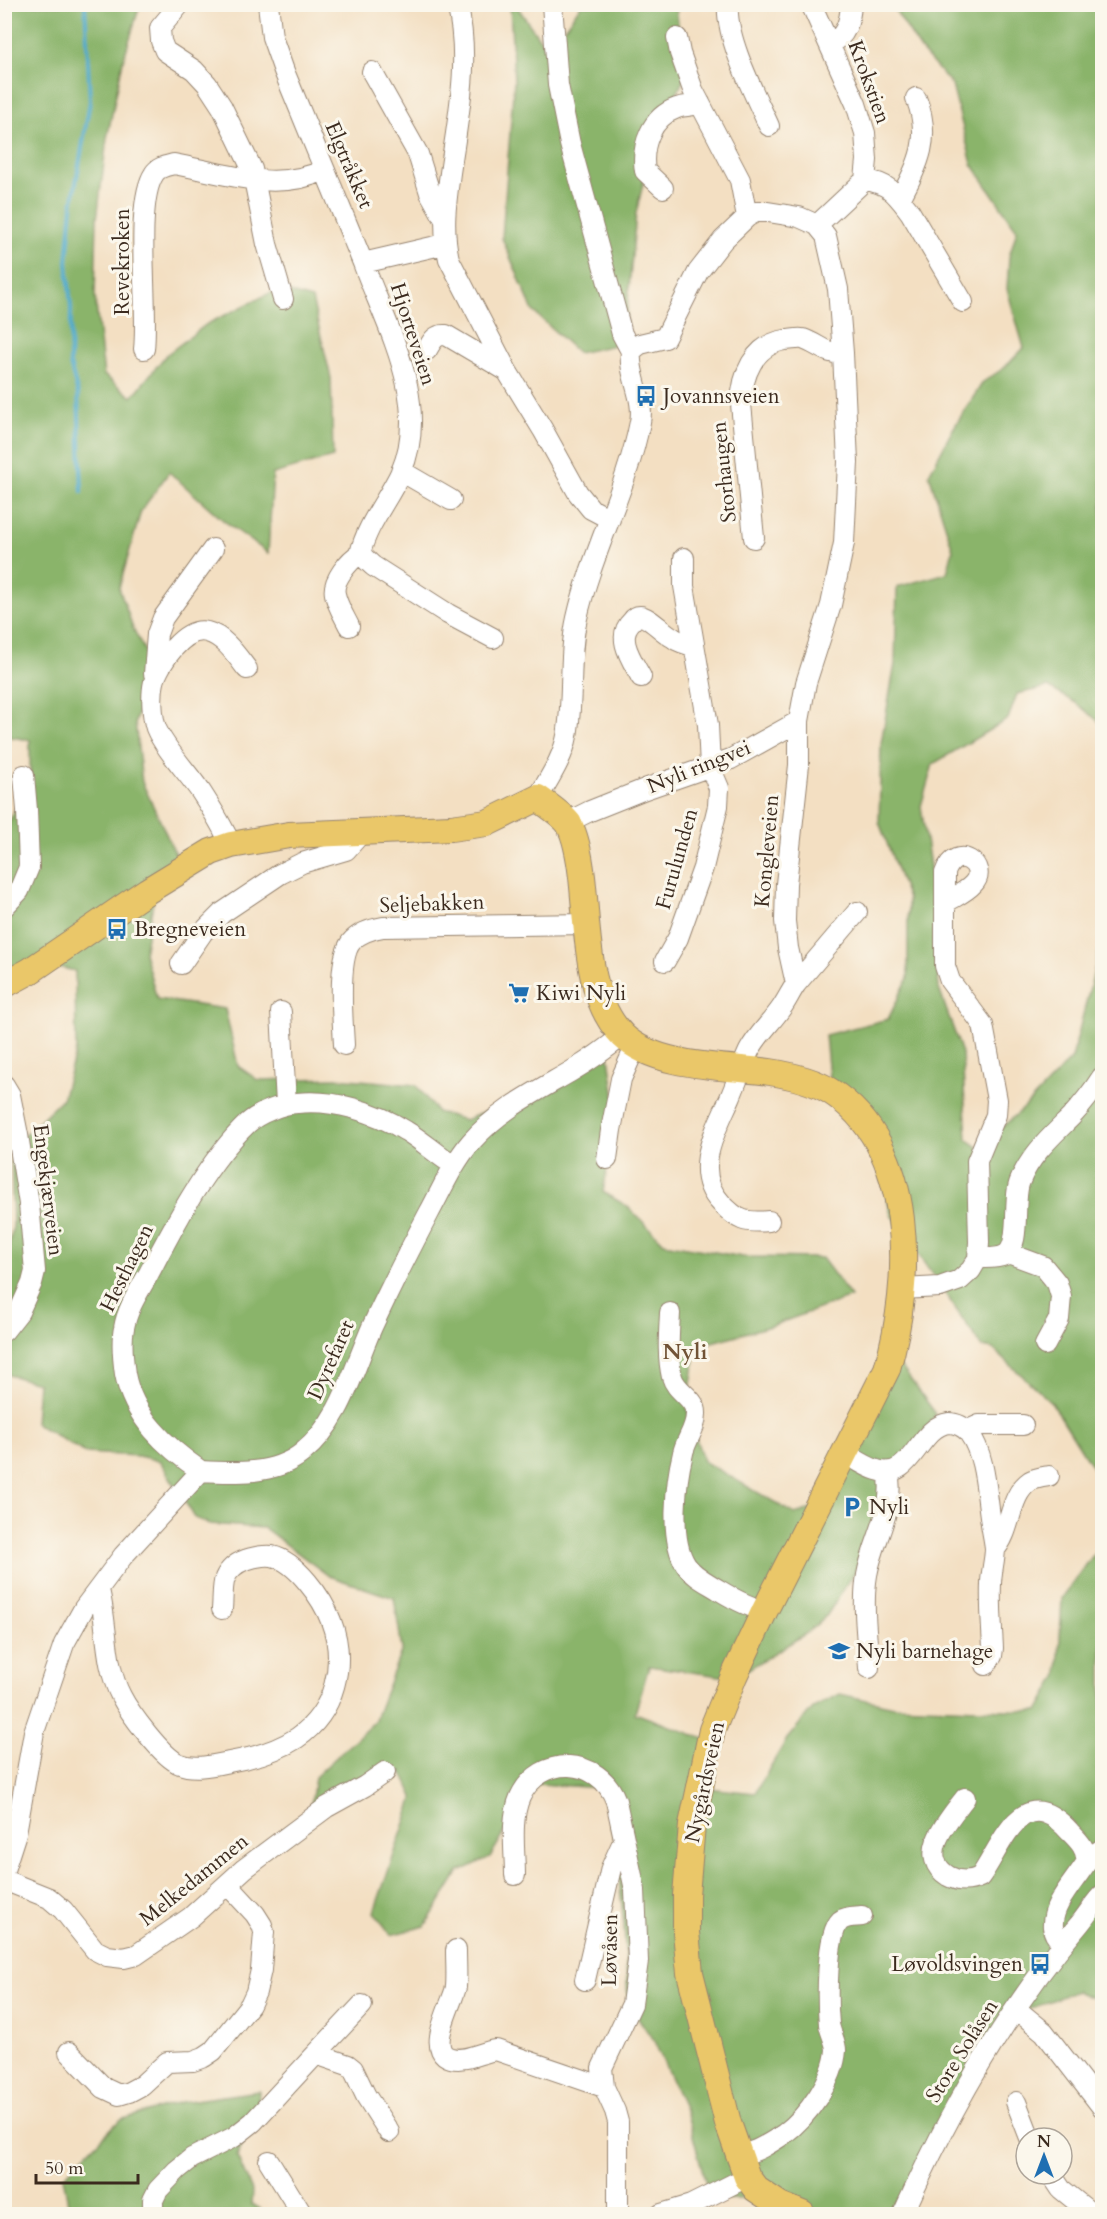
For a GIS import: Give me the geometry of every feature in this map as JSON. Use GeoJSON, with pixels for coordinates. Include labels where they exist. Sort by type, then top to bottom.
{"type":"FeatureCollection","features":[{"type":"Feature","properties":{"kind":"main road"},"geometry":{"type":"LineString","coordinates":[[4,985],[30,971],[147,891],[211,852],[231,844],[290,835],[451,828],[487,823],[538,798],[568,822],[581,864],[592,965],[603,1008],[629,1040],[667,1058],[734,1068]]}},
{"type":"Feature","properties":{"kind":"main road","name":"Nygårdsveien"},"geometry":{"type":"LineString","coordinates":[[734,1068],[772,1072],[820,1085],[852,1109],[876,1137],[890,1168],[902,1220],[904,1249],[902,1289],[887,1369],[765,1610],[712,1730],[692,1825],[686,1895],[686,1932],[690,1973],[728,2123],[743,2166]]}},
{"type":"Feature","properties":{"kind":"main road"},"geometry":{"type":"LineString","coordinates":[[743,2166],[756,2189],[780,2205],[802,2214]]}},
{"type":"Feature","properties":{"kind":"street"},"geometry":{"type":"LineString","coordinates":[[180,4],[160,28],[161,41],[165,51],[194,70],[207,84],[227,118],[252,170],[267,244],[283,299]]}},
{"type":"Feature","properties":{"kind":"street","name":"Elgtråkket"},"geometry":{"type":"LineString","coordinates":[[268,4],[268,18],[276,48],[363,263]]}},
{"type":"Feature","properties":{"kind":"street"},"geometry":{"type":"LineString","coordinates":[[457,4],[462,26],[464,55],[444,218],[445,244],[456,277],[507,371],[578,493],[591,509],[610,519]]}},
{"type":"Feature","properties":{"kind":"street"},"geometry":{"type":"LineString","coordinates":[[538,798],[561,755],[567,736],[571,658],[577,618],[640,422],[641,410],[629,363],[631,351],[622,334],[570,144],[558,85],[552,4]]}},
{"type":"Feature","properties":{"kind":"street"},"geometry":{"type":"LineString","coordinates":[[728,4],[727,12],[732,35],[769,126]]}},
{"type":"Feature","properties":{"kind":"street","name":"Krokstien"},"geometry":{"type":"LineString","coordinates":[[811,4],[856,104],[865,133],[867,160],[865,180]]}},
{"type":"Feature","properties":{"kind":"street"},"geometry":{"type":"LineString","coordinates":[[830,44],[841,37],[846,30],[851,4]]}},
{"type":"Feature","properties":{"kind":"street"},"geometry":{"type":"LineString","coordinates":[[677,38],[690,81],[740,180],[747,217]]}},
{"type":"Feature","properties":{"kind":"street"},"geometry":{"type":"LineString","coordinates":[[372,72],[418,154],[430,193],[444,218]]}},
{"type":"Feature","properties":{"kind":"street","name":"Krokstien"},"geometry":{"type":"LineString","coordinates":[[900,199],[918,165],[924,143],[924,123],[916,98]]}},
{"type":"Feature","properties":{"kind":"street"},"geometry":{"type":"LineString","coordinates":[[663,188],[645,171],[645,147],[649,134],[658,121],[671,110],[700,103]]}},
{"type":"Feature","properties":{"kind":"street","name":"Revekroken"},"geometry":{"type":"LineString","coordinates":[[144,349],[144,214],[147,188],[154,173],[161,167],[174,164],[271,182],[294,180],[324,170]]}},
{"type":"Feature","properties":{"kind":"street"},"geometry":{"type":"LineString","coordinates":[[817,225],[865,180],[880,182],[900,199],[910,212],[963,302]]}},
{"type":"Feature","properties":{"kind":"street"},"geometry":{"type":"LineString","coordinates":[[631,351],[640,344],[665,338],[698,272],[723,240],[747,217],[756,212],[799,217],[817,225],[826,236],[831,250],[838,290],[843,353],[848,462],[844,543],[831,605],[806,683],[799,721]]}},
{"type":"Feature","properties":{"kind":"street"},"geometry":{"type":"LineString","coordinates":[[363,263],[445,244]]}},
{"type":"Feature","properties":{"kind":"street","name":"Hjorteveien"},"geometry":{"type":"LineString","coordinates":[[349,626],[336,597],[335,589],[349,562],[360,554],[363,540],[401,471],[409,444],[412,417],[409,392],[398,354],[363,263]]}},
{"type":"Feature","properties":{"kind":"street"},"geometry":{"type":"LineString","coordinates":[[427,350],[434,338],[446,335],[507,371]]}},
{"type":"Feature","properties":{"kind":"street","name":"Storhaugen"},"geometry":{"type":"LineString","coordinates":[[754,538],[741,404],[741,386],[749,365],[766,348],[780,341],[798,338],[828,353],[843,353]]}},
{"type":"Feature","properties":{"kind":"street"},"geometry":{"type":"LineString","coordinates":[[401,471],[451,500]]}},
{"type":"Feature","properties":{"kind":"street"},"geometry":{"type":"LineString","coordinates":[[213,549],[163,618],[157,634],[153,707],[156,728],[201,793],[231,844]]}},
{"type":"Feature","properties":{"kind":"street"},"geometry":{"type":"LineString","coordinates":[[360,554],[373,566],[448,614],[493,638]]}},
{"type":"Feature","properties":{"kind":"street","name":"Furulunden"},"geometry":{"type":"LineString","coordinates":[[665,961],[678,938],[703,868],[718,806],[718,788],[710,767],[708,725],[684,585],[684,558]]}},
{"type":"Feature","properties":{"kind":"street"},"geometry":{"type":"LineString","coordinates":[[641,677],[627,650],[625,640],[627,626],[635,618],[640,616],[645,618],[674,639],[694,646]]}},
{"type":"Feature","properties":{"kind":"street"},"geometry":{"type":"LineString","coordinates":[[154,682],[169,653],[185,638],[199,631],[218,637],[236,654],[247,669]]}},
{"type":"Feature","properties":{"kind":"street","name":"Nyli ringvei"},"geometry":{"type":"LineString","coordinates":[[568,822],[645,789],[731,759],[799,721]]}},
{"type":"Feature","properties":{"kind":"street","name":"Kongleveien"},"geometry":{"type":"LineString","coordinates":[[796,984],[785,921],[786,884],[799,765],[799,721]]}},
{"type":"Feature","properties":{"kind":"street"},"geometry":{"type":"LineString","coordinates":[[4,907],[19,891],[29,867],[24,775]]}},
{"type":"Feature","properties":{"kind":"street"},"geometry":{"type":"LineString","coordinates":[[181,964],[203,932],[222,913],[280,874],[302,864],[346,850],[362,832]]}},
{"type":"Feature","properties":{"kind":"street"},"geometry":{"type":"LineString","coordinates":[[902,1289],[940,1287],[960,1280],[971,1270],[978,1258],[977,1161],[996,1115],[997,1100],[983,1026],[950,981],[945,966],[945,903]]}},
{"type":"Feature","properties":{"kind":"street"},"geometry":{"type":"LineString","coordinates":[[769,1221],[743,1221],[734,1216],[717,1198],[708,1184],[706,1172],[708,1153],[734,1068],[783,1007],[796,984],[857,912]]}},
{"type":"Feature","properties":{"kind":"street","name":"Seljebakken"},"geometry":{"type":"LineString","coordinates":[[344,1045],[346,950],[351,941],[361,934],[383,927],[588,924]]}},
{"type":"Feature","properties":{"kind":"street"},"geometry":{"type":"LineString","coordinates":[[281,1012],[286,1104]]}},
{"type":"Feature","properties":{"kind":"street"},"geometry":{"type":"LineString","coordinates":[[607,1159],[629,1040]]}},
{"type":"Feature","properties":{"kind":"street","name":"Dyrefaret"},"geometry":{"type":"LineString","coordinates":[[201,1471],[253,1471],[281,1464],[301,1454],[315,1440],[344,1398],[372,1328],[398,1274],[454,1165],[470,1143],[490,1122],[520,1099],[599,1054],[629,1040]]}},
{"type":"Feature","properties":{"kind":"street"},"geometry":{"type":"LineString","coordinates":[[978,1258],[1003,1256],[1008,1253],[1015,1238],[1017,1192],[1025,1169],[1040,1149],[1074,1114],[1102,1077]]}},
{"type":"Feature","properties":{"kind":"street","name":"Engekjærveien"},"geometry":{"type":"LineString","coordinates":[[4,1085],[10,1095],[18,1135],[28,1204],[34,1271],[32,1283],[19,1312],[4,1331]]}},
{"type":"Feature","properties":{"kind":"street","name":"Hesthagen"},"geometry":{"type":"LineString","coordinates":[[201,1471],[171,1449],[148,1426],[140,1413],[131,1395],[126,1375],[124,1329],[131,1307],[166,1241],[223,1149],[250,1121],[286,1104],[322,1102],[381,1119],[406,1131],[454,1165]]}},
{"type":"Feature","properties":{"kind":"street"},"geometry":{"type":"LineString","coordinates":[[1008,1253],[1043,1266],[1057,1283],[1061,1296],[1059,1319],[1045,1345]]}},
{"type":"Feature","properties":{"kind":"street"},"geometry":{"type":"LineString","coordinates":[[670,1313],[669,1351],[672,1379],[678,1389],[694,1404],[696,1412],[693,1429],[683,1449],[677,1483],[677,1532],[681,1555],[686,1566],[700,1578],[724,1593],[765,1610]]}},
{"type":"Feature","properties":{"kind":"street"},"geometry":{"type":"LineString","coordinates":[[845,1453],[878,1471],[888,1472],[897,1470],[904,1464],[927,1436],[938,1427],[948,1423],[957,1424],[968,1431],[976,1446],[982,1468],[995,1549],[991,1580],[993,1648],[992,1656],[986,1665]]}},
{"type":"Feature","properties":{"kind":"street"},"geometry":{"type":"LineString","coordinates":[[968,1431],[979,1425],[1023,1425]]}},
{"type":"Feature","properties":{"kind":"street"},"geometry":{"type":"LineString","coordinates":[[4,1870],[13,1810],[34,1732],[53,1671],[72,1629],[84,1608],[123,1556],[201,1471]]}},
{"type":"Feature","properties":{"kind":"street"},"geometry":{"type":"LineString","coordinates":[[869,1668],[866,1581],[891,1495],[888,1472]]}},
{"type":"Feature","properties":{"kind":"street"},"geometry":{"type":"LineString","coordinates":[[995,1549],[1002,1542],[1022,1488],[1032,1480],[1049,1476]]}},
{"type":"Feature","properties":{"kind":"street"},"geometry":{"type":"LineString","coordinates":[[99,1590],[105,1615],[111,1671],[121,1696],[152,1740],[170,1758],[180,1764],[191,1766],[209,1766],[249,1759],[296,1738],[313,1724],[326,1707],[336,1682],[339,1661],[333,1624],[313,1590],[292,1566],[272,1556],[257,1556],[238,1563],[225,1578],[222,1609]]}},
{"type":"Feature","properties":{"kind":"street","name":"Løvåsen"},"geometry":{"type":"LineString","coordinates":[[515,1875],[515,1818],[520,1798],[529,1783],[551,1770],[580,1766],[596,1773],[612,1790],[616,1801],[635,1890],[638,1961],[632,2004],[602,2068],[604,2087]]}},
{"type":"Feature","properties":{"kind":"street","name":"Melkedammen"},"geometry":{"type":"LineString","coordinates":[[4,1880],[49,1898],[63,1910],[95,1950],[107,1956],[124,1958],[136,1955],[173,1931],[228,1885],[243,1869],[327,1807],[385,1772]]}},
{"type":"Feature","properties":{"kind":"street"},"geometry":{"type":"LineString","coordinates":[[965,1798],[940,1831],[936,1840],[936,1863],[941,1871],[950,1877],[960,1881],[972,1881],[980,1877],[1013,1823],[1029,1813],[1039,1812],[1050,1816],[1095,1854],[1086,1863],[1054,1915],[1055,1935],[1062,1943]]}},
{"type":"Feature","properties":{"kind":"street","name":"Løvåsen"},"geometry":{"type":"LineString","coordinates":[[585,1980],[611,1868],[621,1846],[625,1845]]}},
{"type":"Feature","properties":{"kind":"street"},"geometry":{"type":"LineString","coordinates":[[69,2052],[104,2088],[119,2094],[142,2085],[167,2062],[193,2061],[213,2051],[250,2005],[256,1992],[262,1961],[264,1932],[262,1925],[228,1885]]}},
{"type":"Feature","properties":{"kind":"street","name":"Store Solåsen"},"geometry":{"type":"LineString","coordinates":[[903,2214],[971,2077],[1062,1943],[1102,1895]]}},
{"type":"Feature","properties":{"kind":"street"},"geometry":{"type":"LineString","coordinates":[[661,2214],[692,2210],[743,2166],[746,2155],[790,2129],[814,2104],[830,2074],[836,2050],[829,2024],[829,1944],[839,1922],[845,1918],[862,1916]]}},
{"type":"Feature","properties":{"kind":"street"},"geometry":{"type":"LineString","coordinates":[[456,1950],[456,1985],[453,2002],[442,2025],[440,2047],[450,2058],[464,2059],[485,2051],[496,2050],[604,2087],[618,2122],[618,2214]]}},
{"type":"Feature","properties":{"kind":"street"},"geometry":{"type":"LineString","coordinates":[[153,2214],[153,2200],[158,2190],[177,2170],[192,2158],[234,2137],[246,2127],[279,2095],[362,2005]]}},
{"type":"Feature","properties":{"kind":"street"},"geometry":{"type":"LineString","coordinates":[[1016,2009],[1044,2032],[1102,2107]]}},
{"type":"Feature","properties":{"kind":"street"},"geometry":{"type":"LineString","coordinates":[[316,2054],[348,2064],[353,2069],[388,2132]]}},
{"type":"Feature","properties":{"kind":"street"},"geometry":{"type":"LineString","coordinates":[[1016,2102],[1025,2126]]}},
{"type":"Feature","properties":{"kind":"street"},"geometry":{"type":"LineString","coordinates":[[269,2161],[302,2214]]}},
{"type":"Feature","properties":{"kind":"street"},"geometry":{"type":"LineString","coordinates":[[1061,2186],[1069,2196],[1092,2214]]}},
{"type":"Feature","properties":{"kind":"green space"},"geometry":{"type":"Polygon","coordinates":[[[5,5],[140,5],[123,61],[107,138],[97,219],[95,296],[104,375],[132,397],[166,355],[207,324],[278,289],[312,299],[331,378],[333,457],[273,474],[268,553],[224,521],[169,472],[141,511],[119,588],[133,628],[153,667],[135,722],[142,782],[176,855],[154,898],[144,953],[157,999],[225,1009],[238,1066],[258,1080],[337,1078],[416,1085],[437,1112],[465,1120],[540,1089],[608,1050],[617,1113],[603,1192],[627,1206],[664,1243],[743,1257],[822,1258],[851,1297],[774,1325],[697,1346],[687,1409],[703,1461],[795,1514],[815,1508],[891,1353],[936,1414],[890,1489],[860,1564],[827,1615],[807,1633],[734,1678],[649,1666],[635,1713],[710,1741],[708,1788],[755,1793],[787,1739],[813,1708],[840,1694],[894,1706],[1038,1711],[1058,1675],[1062,1598],[1102,1543],[1102,2005],[1100,2001],[1076,1991],[1001,2020],[900,2214],[765,2214],[760,2199],[728,2199],[708,2191],[687,2114],[654,2041],[628,2003],[624,1924],[615,1843],[603,1788],[538,1784],[514,1817],[490,1857],[459,1872],[425,1926],[391,1935],[374,1912],[414,1797],[402,1771],[331,1805],[311,1805],[315,1777],[374,1722],[402,1649],[394,1598],[329,1576],[264,1528],[209,1524],[195,1518],[160,1461],[138,1456],[85,1453],[35,1423],[38,1383],[5,1374],[5,1267],[13,1226],[11,1148],[62,1099],[76,1050],[75,971],[49,965],[5,997],[5,831],[30,777],[30,740],[4,736],[5,5]]]}},
{"type":"Feature","properties":{"kind":"green space"},"geometry":{"type":"Polygon","coordinates":[[[510,5],[516,5],[548,51],[581,5],[676,5],[684,79],[654,138],[636,213],[624,343],[578,353],[533,311],[502,238],[514,80],[510,5]]]}},
{"type":"Feature","properties":{"kind":"green space"},"geometry":{"type":"Polygon","coordinates":[[[894,5],[1102,5],[1102,724],[1076,703],[1048,687],[1017,694],[1008,719],[933,764],[921,806],[931,873],[939,989],[962,1053],[967,1139],[992,1157],[994,1134],[1024,1108],[1072,1058],[1102,940],[1102,1515],[1094,1470],[1052,1403],[993,1349],[982,1347],[891,1215],[874,1149],[830,1088],[825,1035],[888,1019],[908,978],[908,899],[879,822],[881,743],[895,664],[897,587],[947,573],[953,550],[929,474],[953,429],[983,382],[1004,368],[1024,348],[1007,289],[1009,257],[1017,230],[972,164],[952,85],[921,50],[894,5]]]}},
{"type":"Feature","properties":{"kind":"green space"},"geometry":{"type":"Polygon","coordinates":[[[259,2091],[257,2111],[237,2156],[252,2191],[251,2204],[259,2208],[262,2214],[70,2214],[63,2177],[120,2120],[181,2102],[259,2091]]]}},
{"type":"Feature","properties":{"kind":"waterway"},"geometry":{"type":"LineString","coordinates":[[82,492],[78,394],[70,364],[71,308],[67,262],[72,206],[90,101],[85,4]]}},
{"type":"Feature","properties":{"kind":"place","name":"Jovannsveien"},"geometry":{"type":"Point","coordinates":[646,396]}},
{"type":"Feature","properties":{"kind":"place","name":"Bregneveien"},"geometry":{"type":"Point","coordinates":[117,929]}},
{"type":"Feature","properties":{"kind":"place","name":"Kiwi Nyli"},"geometry":{"type":"Point","coordinates":[519,993]}},
{"type":"Feature","properties":{"kind":"place","name":"Nyli"},"geometry":{"type":"Point","coordinates":[852,1507]}},
{"type":"Feature","properties":{"kind":"place","name":"Nyli barnehage"},"geometry":{"type":"Point","coordinates":[839,1651]}},
{"type":"Feature","properties":{"kind":"place","name":"Løvoldsvingen"},"geometry":{"type":"Point","coordinates":[1040,1964]}},
{"type":"Feature","properties":{"kind":"district","name":"Nyli"},"geometry":{"type":"Point","coordinates":[685,1352]}}]}
